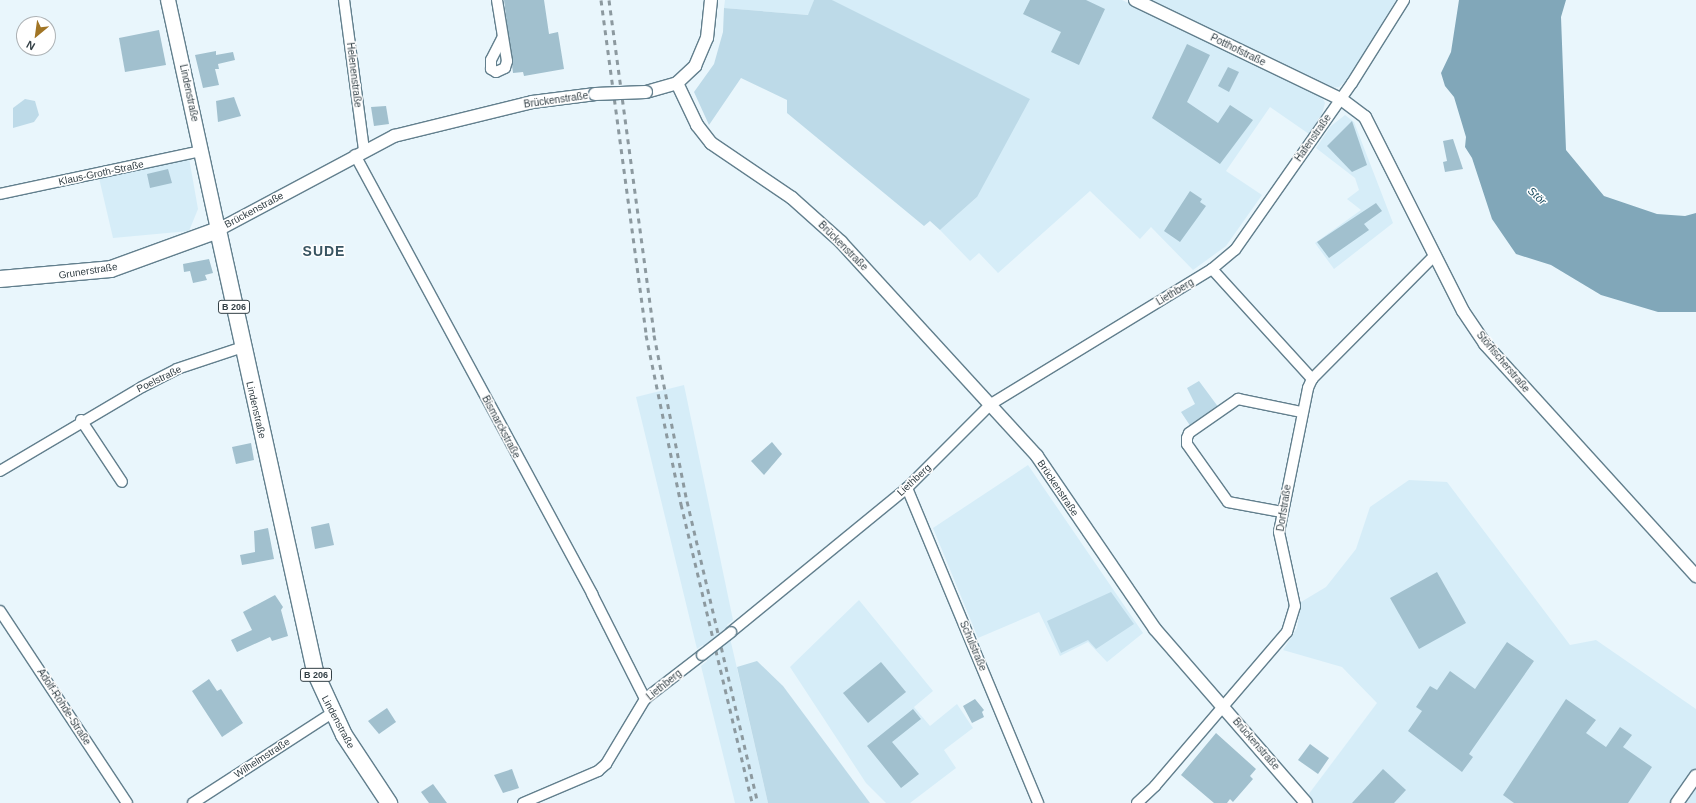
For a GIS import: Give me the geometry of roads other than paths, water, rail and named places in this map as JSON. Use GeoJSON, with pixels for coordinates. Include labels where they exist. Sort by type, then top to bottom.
{"type":"FeatureCollection","features":[{"type":"Feature","properties":{"kind":"main road","name":"Lindenstraße"},"geometry":{"type":"LineString","coordinates":[[168,0],[202,151],[242,347],[315,672],[332,713],[389,803]]}},
{"type":"Feature","properties":{"kind":"main road","name":"Grunerstraße"},"geometry":{"type":"LineString","coordinates":[[0,279],[111,269],[218,230]]}},
{"type":"Feature","properties":{"kind":"street","name":"Helenenstraße"},"geometry":{"type":"LineString","coordinates":[[344,0],[359,153]]}},
{"type":"Feature","properties":{"kind":"street"},"geometry":{"type":"LineString","coordinates":[[497,0],[502,38]]}},
{"type":"Feature","properties":{"kind":"street"},"geometry":{"type":"LineString","coordinates":[[677,83],[692,70],[704,49],[711,0]]}},
{"type":"Feature","properties":{"kind":"street","name":"Potthofstraße"},"geometry":{"type":"LineString","coordinates":[[1135,0],[1341,99]]}},
{"type":"Feature","properties":{"kind":"street","name":"Hafenstraße"},"geometry":{"type":"LineString","coordinates":[[1212,269],[1235,250],[1341,99],[1404,0]]}},
{"type":"Feature","properties":{"kind":"street","name":"Brückenstraße"},"geometry":{"type":"LineString","coordinates":[[218,230],[359,153],[394,136],[436,123],[532,102],[595,94],[646,92],[677,83],[697,125],[711,143],[792,198],[841,242],[1037,456],[1155,629],[1306,803]]}},
{"type":"Feature","properties":{"kind":"street","name":"Störfischerstraße"},"geometry":{"type":"LineString","coordinates":[[1341,99],[1365,117],[1463,311],[1485,344],[1696,576]]}},
{"type":"Feature","properties":{"kind":"street","name":"Klaus-Groth-Straße"},"geometry":{"type":"LineString","coordinates":[[0,194],[202,151]]}},
{"type":"Feature","properties":{"kind":"street","name":"Bismarckstraße"},"geometry":{"type":"LineString","coordinates":[[359,153],[592,594],[645,699]]}},
{"type":"Feature","properties":{"kind":"street","name":"Dorfstraße"},"geometry":{"type":"LineString","coordinates":[[1137,803],[1223,707],[1282,638],[1294,615],[1295,606],[1279,544],[1282,512],[1301,412],[1312,379],[1435,255]]}},
{"type":"Feature","properties":{"kind":"street"},"geometry":{"type":"LineString","coordinates":[[1212,269],[1312,379]]}},
{"type":"Feature","properties":{"kind":"street","name":"Liethberg"},"geometry":{"type":"LineString","coordinates":[[523,803],[598,771],[606,764],[645,699],[731,632],[907,488],[991,404],[1212,269]]}},
{"type":"Feature","properties":{"kind":"street","name":"Poelstraße"},"geometry":{"type":"LineString","coordinates":[[0,471],[81,420],[177,369],[242,347]]}},
{"type":"Feature","properties":{"kind":"street"},"geometry":{"type":"LineString","coordinates":[[1282,512],[1228,502],[1187,444],[1187,438],[1189,433],[1238,399],[1301,412]]}},
{"type":"Feature","properties":{"kind":"street"},"geometry":{"type":"LineString","coordinates":[[81,420],[122,482]]}},
{"type":"Feature","properties":{"kind":"street","name":"Schulstraße"},"geometry":{"type":"LineString","coordinates":[[907,488],[1038,803]]}},
{"type":"Feature","properties":{"kind":"street","name":"Adolf-Rohde-Straße"},"geometry":{"type":"LineString","coordinates":[[0,610],[127,803]]}},
{"type":"Feature","properties":{"kind":"street","name":"Wilhelmstraße"},"geometry":{"type":"LineString","coordinates":[[193,803],[332,713]]}},
{"type":"Feature","properties":{"kind":"street"},"geometry":{"type":"LineString","coordinates":[[1677,803],[1696,776]]}},
{"type":"Feature","properties":{"kind":"water","name":"Stör"},"geometry":{"type":"Polygon","coordinates":[[[1459,0],[1566,0],[1561,17],[1566,150],[1604,196],[1657,214],[1685,216],[1696,213],[1696,312],[1658,312],[1601,295],[1551,265],[1516,254],[1492,219],[1472,158],[1465,147],[1466,137],[1454,97],[1445,86],[1441,73],[1451,52],[1459,0]]]}},
{"type":"Feature","properties":{"kind":"railway"},"geometry":{"type":"LineString","coordinates":[[601,0],[646,335],[681,504],[752,803]]}},
{"type":"Feature","properties":{"kind":"railway"},"geometry":{"type":"LineString","coordinates":[[609,0],[654,335],[687,501],[758,803]]}},
{"type":"Feature","properties":{"kind":"district","name":"SUDE"},"geometry":{"type":"Point","coordinates":[324,251]}}]}
